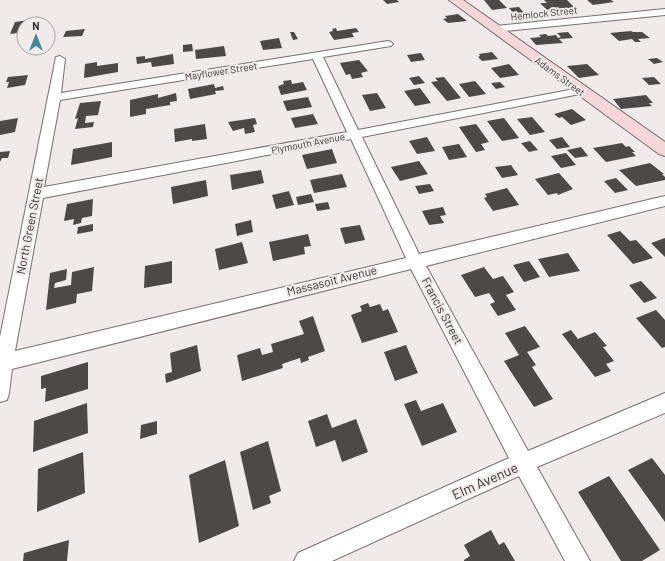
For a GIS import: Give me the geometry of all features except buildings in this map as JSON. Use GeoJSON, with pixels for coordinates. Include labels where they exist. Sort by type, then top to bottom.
{"type":"FeatureCollection","features":[{"type":"Feature","properties":{"kind":"main road","name":"Adams Street"},"geometry":{"type":"LineString","coordinates":[[455,0],[580,91],[665,150]]}},
{"type":"Feature","properties":{"kind":"street","name":"Hemlock Street"},"geometry":{"type":"LineString","coordinates":[[496,29],[665,12]]}},
{"type":"Feature","properties":{"kind":"street","name":"Mayflower Street"},"geometry":{"type":"LineString","coordinates":[[55,97],[388,44]]}},
{"type":"Feature","properties":{"kind":"street","name":"Francis Street"},"geometry":{"type":"LineString","coordinates":[[317,56],[414,261],[523,463],[578,561]]}},
{"type":"Feature","properties":{"kind":"street","name":"North Green Street"},"geometry":{"type":"LineString","coordinates":[[0,392],[2,362],[55,97],[60,59]]}},
{"type":"Feature","properties":{"kind":"street","name":"Plymouth Avenue"},"geometry":{"type":"LineString","coordinates":[[36,194],[207,163],[354,133],[580,91]]}},
{"type":"Feature","properties":{"kind":"street","name":"Massasoit Avenue"},"geometry":{"type":"LineString","coordinates":[[2,362],[665,201]]}},
{"type":"Feature","properties":{"kind":"street","name":"Elm Avenue"},"geometry":{"type":"LineString","coordinates":[[306,561],[523,463],[665,403]]}}]}
